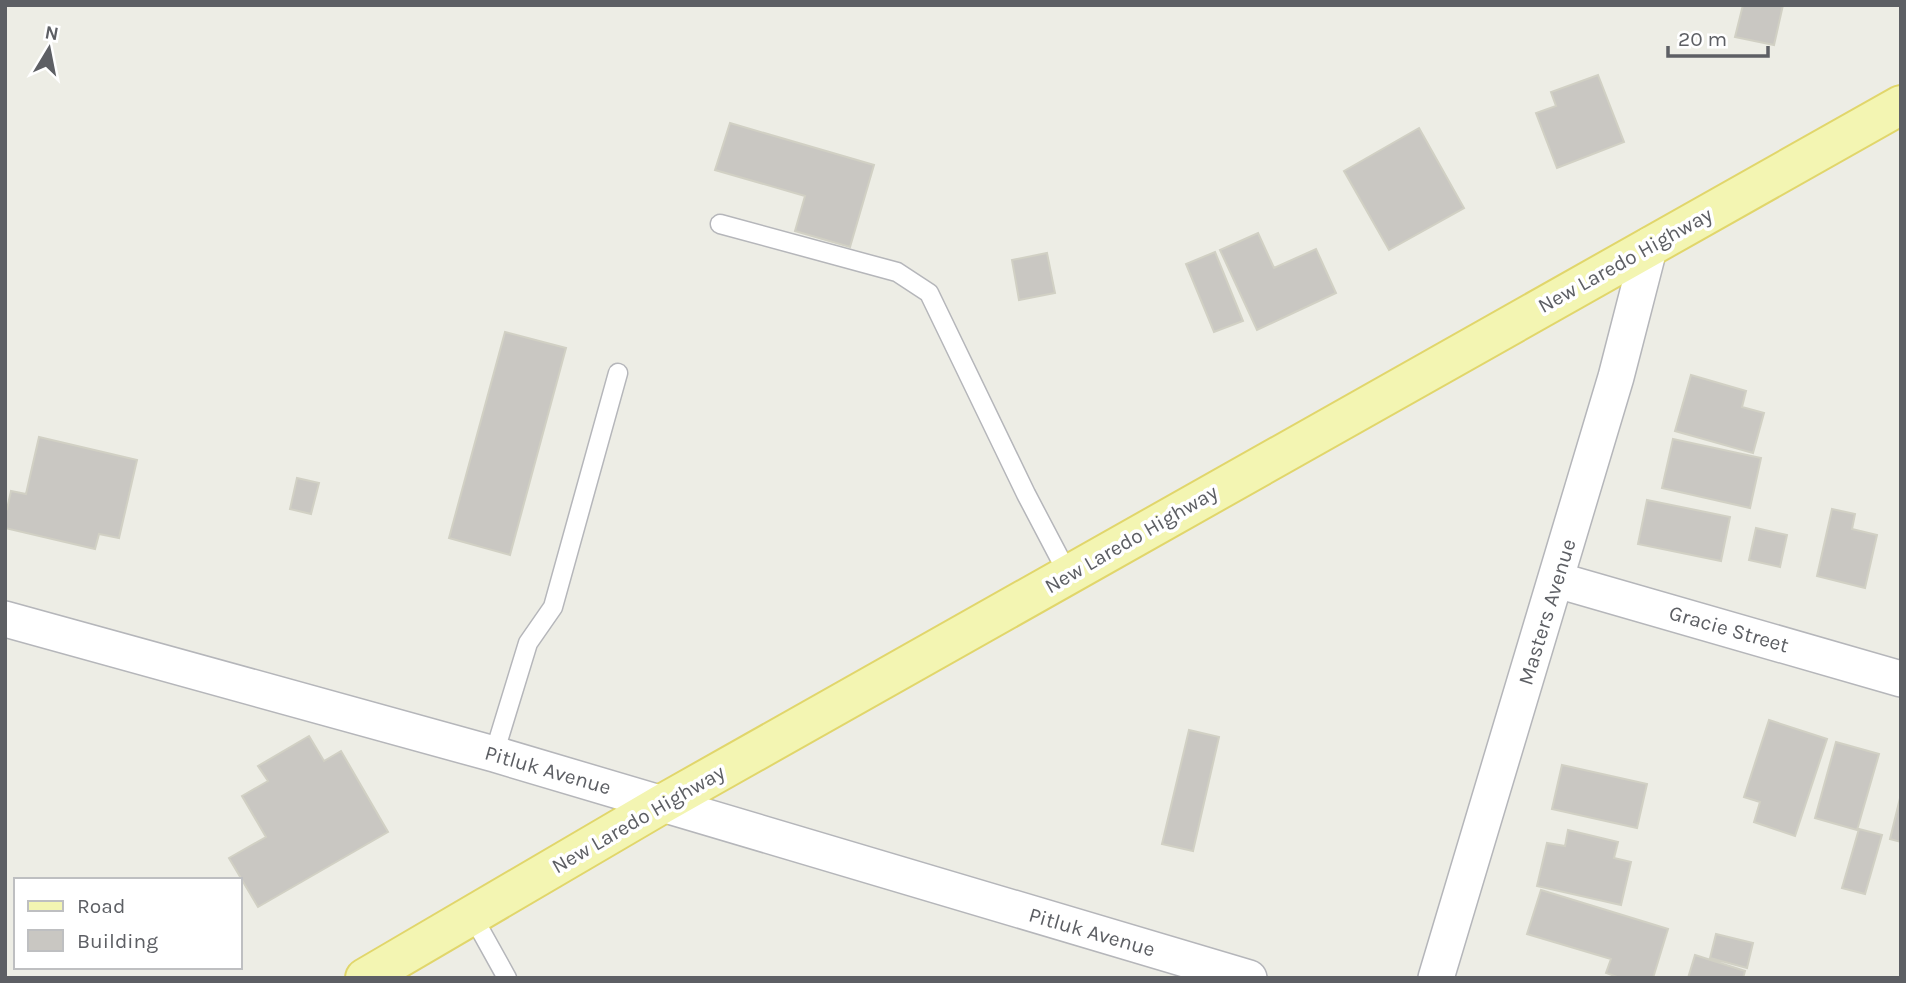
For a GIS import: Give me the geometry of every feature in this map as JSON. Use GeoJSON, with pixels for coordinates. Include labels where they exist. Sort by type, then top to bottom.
{"type":"FeatureCollection","features":[{"type":"Feature","properties":{"kind":"main road","name":"New Laredo Highway"},"geometry":{"type":"LineString","coordinates":[[365,978],[662,804],[1901,104]]}},
{"type":"Feature","properties":{"kind":"street","name":"Masters Avenue"},"geometry":{"type":"LineString","coordinates":[[1436,978],[1557,580],[1616,377],[1650,245]]}},
{"type":"Feature","properties":{"kind":"street","name":"Gracie Street"},"geometry":{"type":"LineString","coordinates":[[1557,580],[1901,679]]}},
{"type":"Feature","properties":{"kind":"street","name":"Pitluk Avenue"},"geometry":{"type":"LineString","coordinates":[[5,619],[494,754],[1249,978]]}},
{"type":"Feature","properties":{"kind":"lane"},"geometry":{"type":"LineString","coordinates":[[720,224],[897,272],[929,293],[1026,495],[1068,574]]}},
{"type":"Feature","properties":{"kind":"lane"},"geometry":{"type":"LineString","coordinates":[[494,754],[528,643],[553,607],[618,373]]}},
{"type":"Feature","properties":{"kind":"lane"},"geometry":{"type":"LineString","coordinates":[[472,915],[507,978]]}},
{"type":"Feature","properties":{"kind":"building"},"geometry":{"type":"Polygon","coordinates":[[[1743,5],[1783,5],[1774,45],[1735,37],[1743,5]]]}},
{"type":"Feature","properties":{"kind":"building"},"geometry":{"type":"Polygon","coordinates":[[[1598,75],[1624,142],[1557,168],[1536,113],[1556,106],[1551,92],[1598,75]]]}},
{"type":"Feature","properties":{"kind":"building"},"geometry":{"type":"Polygon","coordinates":[[[730,123],[874,165],[850,247],[795,231],[805,196],[715,170],[730,123]]]}},
{"type":"Feature","properties":{"kind":"building"},"geometry":{"type":"Polygon","coordinates":[[[1419,128],[1464,208],[1389,250],[1344,171],[1419,128]]]}},
{"type":"Feature","properties":{"kind":"building"},"geometry":{"type":"Polygon","coordinates":[[[1258,233],[1274,268],[1316,249],[1336,293],[1257,330],[1220,250],[1258,233]]]}},
{"type":"Feature","properties":{"kind":"building"},"geometry":{"type":"Polygon","coordinates":[[[1215,252],[1243,321],[1214,332],[1186,264],[1215,252]]]}},
{"type":"Feature","properties":{"kind":"building"},"geometry":{"type":"Polygon","coordinates":[[[1047,253],[1055,293],[1019,300],[1012,260],[1047,253]]]}},
{"type":"Feature","properties":{"kind":"building"},"geometry":{"type":"Polygon","coordinates":[[[505,332],[566,348],[510,555],[449,538],[505,332]]]}},
{"type":"Feature","properties":{"kind":"building"},"geometry":{"type":"Polygon","coordinates":[[[1691,375],[1746,391],[1742,407],[1764,413],[1753,453],[1675,431],[1691,375]]]}},
{"type":"Feature","properties":{"kind":"building"},"geometry":{"type":"Polygon","coordinates":[[[39,437],[137,460],[119,538],[99,534],[95,549],[5,528],[5,508],[7,509],[11,491],[26,494],[39,437]]]}},
{"type":"Feature","properties":{"kind":"building"},"geometry":{"type":"Polygon","coordinates":[[[1673,439],[1761,458],[1750,508],[1662,488],[1673,439]]]}},
{"type":"Feature","properties":{"kind":"building"},"geometry":{"type":"Polygon","coordinates":[[[297,478],[319,483],[311,514],[290,509],[297,478]]]}},
{"type":"Feature","properties":{"kind":"building"},"geometry":{"type":"Polygon","coordinates":[[[1647,500],[1730,517],[1721,561],[1638,544],[1647,500]]]}},
{"type":"Feature","properties":{"kind":"building"},"geometry":{"type":"Polygon","coordinates":[[[1832,509],[1855,514],[1852,529],[1877,535],[1865,588],[1817,576],[1832,509]]]}},
{"type":"Feature","properties":{"kind":"building"},"geometry":{"type":"Polygon","coordinates":[[[1756,528],[1787,535],[1780,567],[1749,560],[1756,528]]]}},
{"type":"Feature","properties":{"kind":"building"},"geometry":{"type":"Polygon","coordinates":[[[1769,720],[1827,739],[1795,836],[1754,822],[1760,802],[1744,797],[1769,720]]]}},
{"type":"Feature","properties":{"kind":"building"},"geometry":{"type":"Polygon","coordinates":[[[1189,730],[1219,737],[1193,851],[1162,844],[1189,730]]]}},
{"type":"Feature","properties":{"kind":"building"},"geometry":{"type":"Polygon","coordinates":[[[309,736],[324,761],[341,751],[388,832],[258,907],[229,858],[266,837],[242,796],[268,781],[258,766],[309,736]]]}},
{"type":"Feature","properties":{"kind":"building"},"geometry":{"type":"Polygon","coordinates":[[[1836,742],[1879,754],[1857,830],[1815,818],[1836,742]]]}},
{"type":"Feature","properties":{"kind":"building"},"geometry":{"type":"Polygon","coordinates":[[[1562,765],[1647,784],[1637,828],[1552,809],[1562,765]]]}},
{"type":"Feature","properties":{"kind":"building"},"geometry":{"type":"Polygon","coordinates":[[[1901,794],[1901,842],[1890,839],[1901,794]]]}},
{"type":"Feature","properties":{"kind":"building"},"geometry":{"type":"Polygon","coordinates":[[[1859,829],[1882,835],[1865,894],[1842,888],[1859,829]]]}},
{"type":"Feature","properties":{"kind":"building"},"geometry":{"type":"Polygon","coordinates":[[[1568,830],[1618,842],[1614,858],[1631,862],[1621,905],[1537,886],[1547,843],[1565,846],[1568,830]]]}},
{"type":"Feature","properties":{"kind":"building"},"geometry":{"type":"Polygon","coordinates":[[[1541,890],[1668,929],[1653,978],[1620,978],[1606,973],[1611,959],[1527,934],[1541,890]]]}},
{"type":"Feature","properties":{"kind":"building"},"geometry":{"type":"Polygon","coordinates":[[[1716,934],[1753,943],[1747,968],[1710,958],[1716,934]]]}},
{"type":"Feature","properties":{"kind":"building"},"geometry":{"type":"Polygon","coordinates":[[[1695,955],[1745,971],[1743,978],[1688,978],[1695,955]]]}}]}
